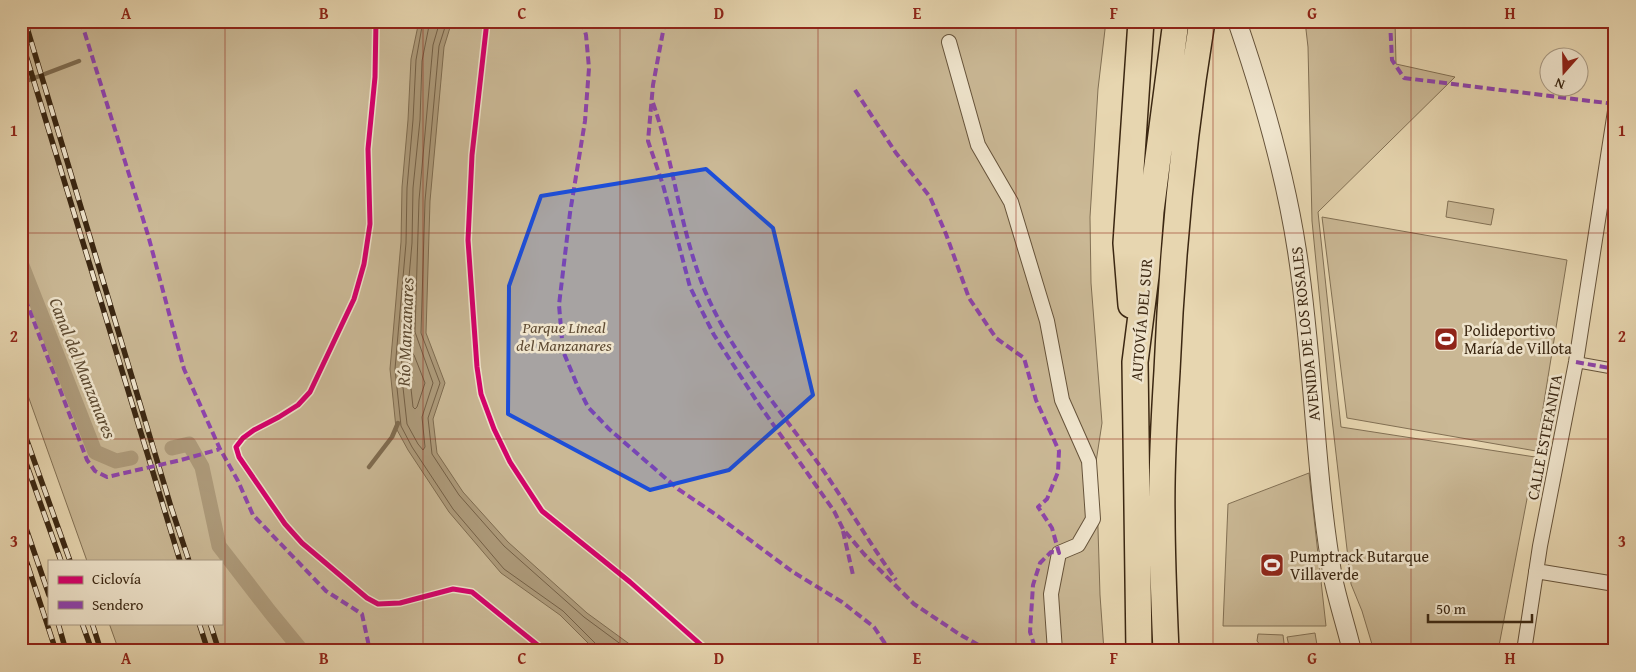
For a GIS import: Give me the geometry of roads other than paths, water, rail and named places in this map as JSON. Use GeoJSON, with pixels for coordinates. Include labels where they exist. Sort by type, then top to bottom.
{"type":"FeatureCollection","features":[{"type":"Feature","properties":{"kind":"highway"},"geometry":{"type":"LineString","coordinates":[[1135,362],[1126,243],[1141,21]]}},
{"type":"Feature","properties":{"kind":"highway","name":"AUTOVÍA DEL SUR"},"geometry":{"type":"LineString","coordinates":[[1139,651],[1135,362],[1146,276],[1153,192],[1176,21]]}},
{"type":"Feature","properties":{"kind":"highway","name":"AUTOVÍA DEL SUR"},"geometry":{"type":"LineString","coordinates":[[1166,651],[1162,514],[1163,442],[1170,298],[1180,186],[1202,21]]}},
{"type":"Feature","properties":{"kind":"street","name":"AVENIDA DE LOS ROSALES"},"geometry":{"type":"LineString","coordinates":[[1237,21],[1272,130],[1286,187],[1298,252],[1322,494],[1333,578],[1352,651]]}},
{"type":"Feature","properties":{"kind":"street"},"geometry":{"type":"LineString","coordinates":[[949,42],[978,145],[1011,202],[1048,322],[1062,400],[1089,460],[1092,519],[1078,545],[1059,552],[1051,594],[1055,651]]}},
{"type":"Feature","properties":{"kind":"street","name":"CALLE ESTEFANITA"},"geometry":{"type":"LineString","coordinates":[[1524,651],[1536,571],[1576,362],[1613,134],[1615,111]]}},
{"type":"Feature","properties":{"kind":"street"},"geometry":{"type":"LineString","coordinates":[[1576,362],[1615,369]]}},
{"type":"Feature","properties":{"kind":"street"},"geometry":{"type":"LineString","coordinates":[[1536,571],[1615,584]]}},
{"type":"Feature","properties":{"kind":"water","name":"Río Manzanares"},"geometry":{"type":"Polygon","coordinates":[[[419,21],[452,21],[444,47],[430,201],[426,333],[445,383],[433,419],[437,453],[463,492],[508,542],[587,613],[639,651],[596,651],[560,615],[501,573],[449,512],[408,450],[396,428],[390,369],[401,242],[402,187],[411,59],[419,21]]]}},
{"type":"Feature","properties":{"kind":"waterway"},"geometry":{"type":"LineString","coordinates":[[21,83],[79,61]]}},
{"type":"Feature","properties":{"kind":"waterway","name":"Canal del Manzanares"},"geometry":{"type":"LineString","coordinates":[[21,263],[95,452],[116,461],[131,458]]}},
{"type":"Feature","properties":{"kind":"waterway"},"geometry":{"type":"LineString","coordinates":[[369,467],[392,437],[398,423]]}},
{"type":"Feature","properties":{"kind":"waterway","name":"Canal del Manzanares"},"geometry":{"type":"LineString","coordinates":[[172,448],[189,444],[202,467],[219,546],[302,651]]}},
{"type":"Feature","properties":{"kind":"railway"},"geometry":{"type":"LineString","coordinates":[[25,21],[171,507],[189,560]]}},
{"type":"Feature","properties":{"kind":"railway"},"geometry":{"type":"LineString","coordinates":[[21,39],[180,560]]}},
{"type":"Feature","properties":{"kind":"railway"},"geometry":{"type":"LineString","coordinates":[[21,424],[70,560]]}},
{"type":"Feature","properties":{"kind":"railway"},"geometry":{"type":"LineString","coordinates":[[21,449],[61,560]]}},
{"type":"Feature","properties":{"kind":"railway"},"geometry":{"type":"LineString","coordinates":[[21,514],[48,592]]}},
{"type":"Feature","properties":{"kind":"railway"},"geometry":{"type":"LineString","coordinates":[[21,545],[56,651]]}},
{"type":"Feature","properties":{"kind":"railway"},"geometry":{"type":"LineString","coordinates":[[58,624],[66,651]]}},
{"type":"Feature","properties":{"kind":"railway"},"geometry":{"type":"LineString","coordinates":[[82,624],[92,651]]}},
{"type":"Feature","properties":{"kind":"railway"},"geometry":{"type":"LineString","coordinates":[[92,624],[101,651]]}},
{"type":"Feature","properties":{"kind":"railway"},"geometry":{"type":"LineString","coordinates":[[199,624],[208,651]]}},
{"type":"Feature","properties":{"kind":"railway"},"geometry":{"type":"LineString","coordinates":[[210,624],[219,651]]}},
{"type":"Feature","properties":{"kind":"place","name":"Polideportivo María de Villota"},"geometry":{"type":"Point","coordinates":[1446,339]}},
{"type":"Feature","properties":{"kind":"place","name":"Pumptrack Butarque Villaverde"},"geometry":{"type":"Point","coordinates":[1272,565]}},
{"type":"Feature","properties":{"kind":"park label","name":"Parque Lineal del Manzanares"},"geometry":{"type":"Point","coordinates":[564,336]}}]}
